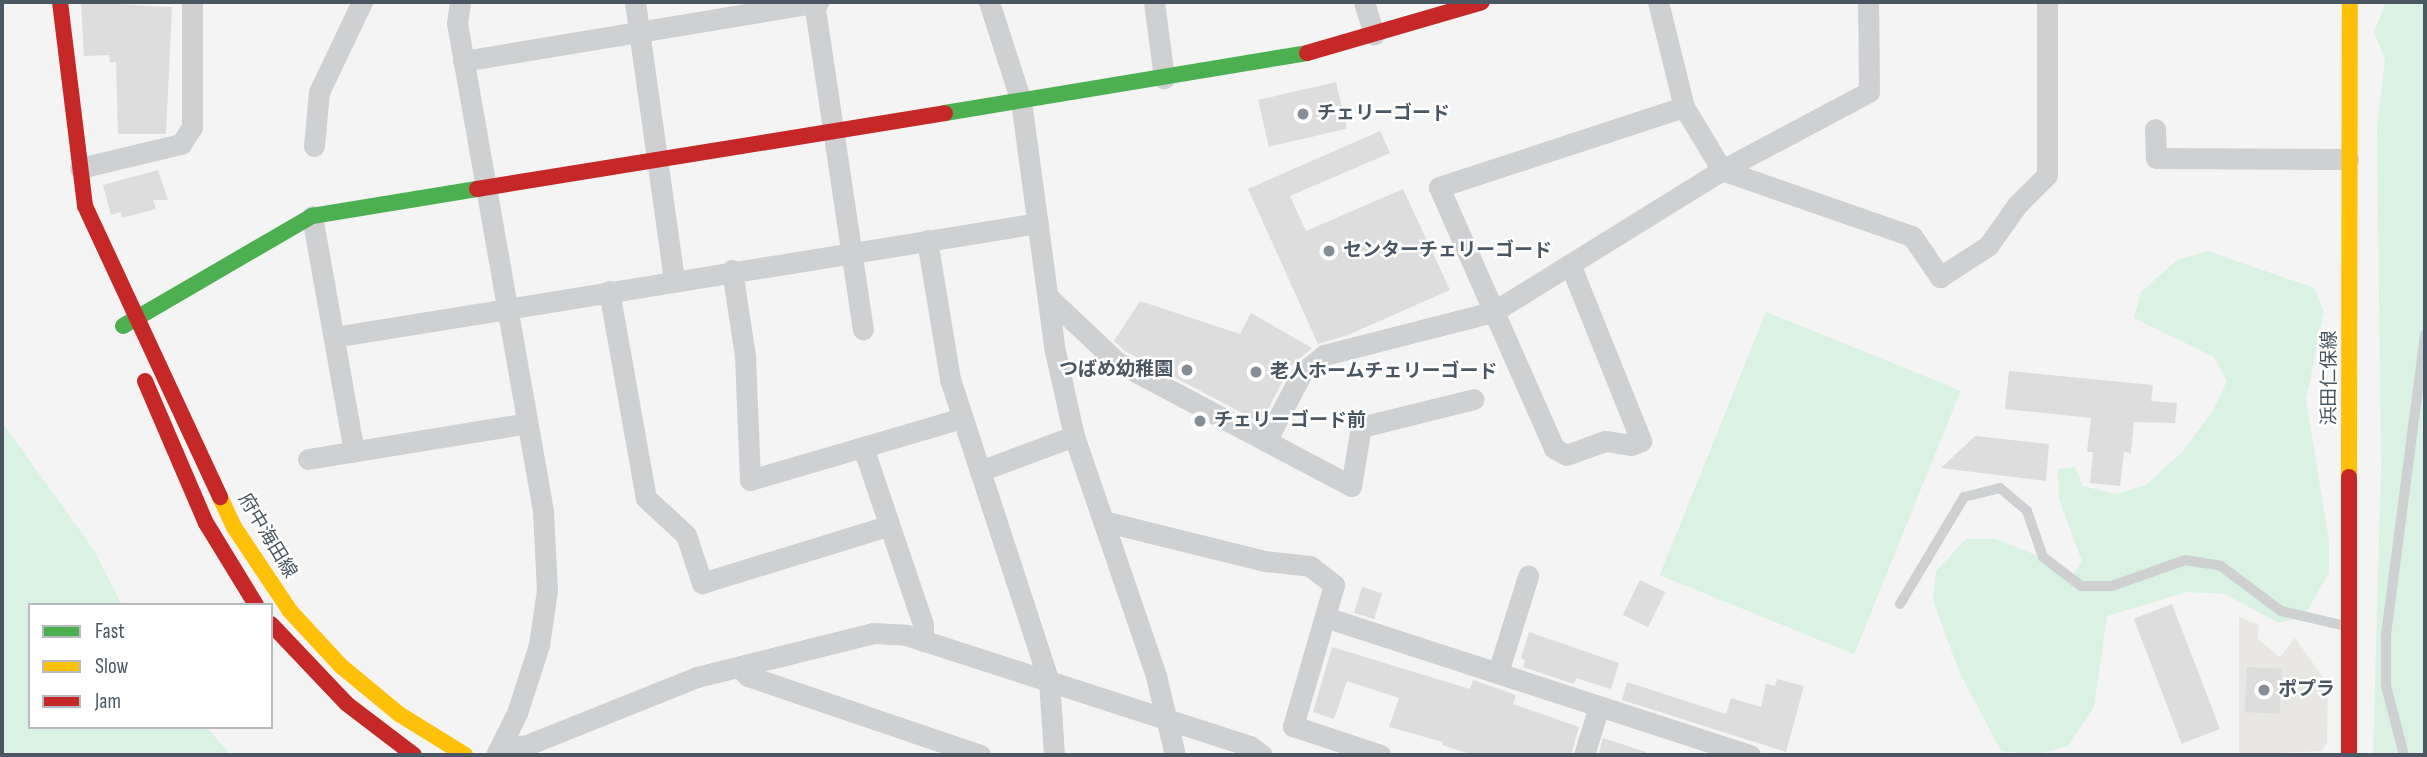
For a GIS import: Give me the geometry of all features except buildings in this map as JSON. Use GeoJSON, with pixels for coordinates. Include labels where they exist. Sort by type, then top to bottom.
{"type":"FeatureCollection","features":[{"type":"Feature","properties":{"kind":"main road","name":"府中海田線"},"geometry":{"type":"LineString","coordinates":[[60,2],[85,206],[117,273],[131,322],[195,500],[255,603]]}},
{"type":"Feature","properties":{"kind":"main road"},"geometry":{"type":"LineString","coordinates":[[131,322],[312,216],[1297,56],[1482,2]]}},
{"type":"Feature","properties":{"kind":"main road","name":"浜田仁保線"},"geometry":{"type":"LineString","coordinates":[[2349,755],[2350,2]]}},
{"type":"Feature","properties":{"kind":"main road","name":"府中海田線"},"geometry":{"type":"LineString","coordinates":[[131,322],[234,527],[274,591],[359,683],[465,755]]}},
{"type":"Feature","properties":{"kind":"main road"},"geometry":{"type":"LineString","coordinates":[[273,626],[347,704],[410,754]]}},
{"type":"Feature","properties":{"kind":"street"},"geometry":{"type":"LineString","coordinates":[[80,168],[181,144],[192,127],[192,2]]}},
{"type":"Feature","properties":{"kind":"street"},"geometry":{"type":"LineString","coordinates":[[314,146],[319,92],[362,2]]}},
{"type":"Feature","properties":{"kind":"street"},"geometry":{"type":"LineString","coordinates":[[460,2],[457,23],[463,61],[543,511],[547,590],[539,645],[499,751]]}},
{"type":"Feature","properties":{"kind":"street"},"geometry":{"type":"LineString","coordinates":[[635,2],[674,279]]}},
{"type":"Feature","properties":{"kind":"street"},"geometry":{"type":"LineString","coordinates":[[463,61],[815,2],[863,329]]}},
{"type":"Feature","properties":{"kind":"street"},"geometry":{"type":"LineString","coordinates":[[989,2],[1021,101],[1048,297],[1074,436],[1166,719],[1175,755]]}},
{"type":"Feature","properties":{"kind":"street"},"geometry":{"type":"LineString","coordinates":[[1154,2],[1164,78]]}},
{"type":"Feature","properties":{"kind":"street"},"geometry":{"type":"LineString","coordinates":[[1364,2],[1374,34]]}},
{"type":"Feature","properties":{"kind":"street"},"geometry":{"type":"LineString","coordinates":[[1658,2],[1684,107],[1722,170],[1912,236],[1940,277],[1988,246],[2017,205],[2047,174],[2047,2]]}},
{"type":"Feature","properties":{"kind":"street"},"geometry":{"type":"LineString","coordinates":[[1266,441],[1302,373],[1324,355],[1493,312],[1722,170],[1869,92],[1868,2]]}},
{"type":"Feature","properties":{"kind":"street"},"geometry":{"type":"LineString","coordinates":[[1570,264],[1641,441],[1631,445],[1605,441],[1566,454],[1554,448],[1439,187],[1684,107]]}},
{"type":"Feature","properties":{"kind":"street"},"geometry":{"type":"LineString","coordinates":[[2155,129],[2156,158],[2348,159]]}},
{"type":"Feature","properties":{"kind":"street"},"geometry":{"type":"LineString","coordinates":[[312,216],[354,451]]}},
{"type":"Feature","properties":{"kind":"street"},"geometry":{"type":"LineString","coordinates":[[334,337],[507,310],[674,279],[1038,223]]}},
{"type":"Feature","properties":{"kind":"street"},"geometry":{"type":"LineString","coordinates":[[927,240],[950,379],[1049,681],[1054,755]]}},
{"type":"Feature","properties":{"kind":"street"},"geometry":{"type":"LineString","coordinates":[[732,270],[745,356],[750,480],[864,450],[962,418]]}},
{"type":"Feature","properties":{"kind":"street"},"geometry":{"type":"LineString","coordinates":[[609,291],[646,498],[686,535],[702,583],[887,526]]}},
{"type":"Feature","properties":{"kind":"street"},"geometry":{"type":"LineString","coordinates":[[1048,297],[1117,362],[1351,485],[1361,427],[1475,399]]}},
{"type":"Feature","properties":{"kind":"street"},"geometry":{"type":"LineString","coordinates":[[308,459],[527,423]]}},
{"type":"Feature","properties":{"kind":"street"},"geometry":{"type":"LineString","coordinates":[[980,471],[1074,436]]}},
{"type":"Feature","properties":{"kind":"street"},"geometry":{"type":"LineString","coordinates":[[864,450],[887,526],[923,624],[923,640]]}},
{"type":"Feature","properties":{"kind":"street"},"geometry":{"type":"LineString","coordinates":[[1103,522],[1265,561],[1310,566],[1334,585],[1293,726],[1380,755]]}},
{"type":"Feature","properties":{"kind":"street"},"geometry":{"type":"LineString","coordinates":[[1498,672],[1528,576]]}},
{"type":"Feature","properties":{"kind":"street"},"geometry":{"type":"LineString","coordinates":[[1325,617],[1750,755]]}},
{"type":"Feature","properties":{"kind":"street"},"geometry":{"type":"LineString","coordinates":[[499,751],[527,745],[697,677],[873,633],[923,640],[1250,746],[1262,755]]}},
{"type":"Feature","properties":{"kind":"street"},"geometry":{"type":"LineString","coordinates":[[739,667],[748,676],[980,755]]}},
{"type":"Feature","properties":{"kind":"street"},"geometry":{"type":"LineString","coordinates":[[1584,755],[1599,706]]}},
{"type":"Feature","properties":{"kind":"lane"},"geometry":{"type":"LineString","coordinates":[[2404,755],[2386,686],[2386,635],[2425,335]]}},
{"type":"Feature","properties":{"kind":"lane"},"geometry":{"type":"LineString","coordinates":[[1900,604],[1964,497],[2000,488],[2027,511],[2043,557],[2081,586],[2112,586],[2185,560],[2221,566],[2281,611],[2349,626]]}},
{"type":"Feature","properties":{"kind":"shaded area"},"geometry":{"type":"Polygon","coordinates":[[[2239,617],[2259,625],[2258,639],[2280,657],[2295,638],[2328,684],[2327,743],[2322,751],[2239,755],[2239,617]]]}},
{"type":"Feature","properties":{"kind":"green space"},"geometry":{"type":"Polygon","coordinates":[[[2386,2],[2425,2],[2425,755],[2373,755],[2381,468],[2377,127],[2385,60],[2374,32],[2386,2]]]}},
{"type":"Feature","properties":{"kind":"green space"},"geometry":{"type":"Polygon","coordinates":[[[2208,251],[2314,288],[2324,312],[2306,400],[2329,541],[2329,573],[2304,616],[2279,623],[2225,594],[2187,592],[2107,616],[2094,707],[2068,746],[2037,755],[2001,751],[1959,671],[1933,600],[1936,571],[1966,539],[1996,539],[2036,555],[2070,580],[2082,561],[2059,499],[2058,469],[2075,467],[2083,486],[2116,494],[2146,485],[2183,451],[2212,412],[2227,381],[2214,357],[2134,318],[2141,292],[2177,260],[2208,251]]]}},
{"type":"Feature","properties":{"kind":"green space"},"geometry":{"type":"Polygon","coordinates":[[[1766,312],[1961,391],[1854,654],[1660,575],[1766,312]]]}},
{"type":"Feature","properties":{"kind":"green space"},"geometry":{"type":"Polygon","coordinates":[[[2,422],[94,550],[121,603],[28,603],[28,729],[208,729],[231,755],[2,755],[2,422]]]}},
{"type":"Feature","properties":{"kind":"traffic: fast"},"geometry":{"type":"LineString","coordinates":[[945,113],[1307,53]]}},
{"type":"Feature","properties":{"kind":"traffic: fast"},"geometry":{"type":"LineString","coordinates":[[123,326],[312,216],[477,189]]}},
{"type":"Feature","properties":{"kind":"traffic: slow"},"geometry":{"type":"LineString","coordinates":[[2349,477],[2350,2]]}},
{"type":"Feature","properties":{"kind":"traffic: slow"},"geometry":{"type":"LineString","coordinates":[[220,497],[234,527],[290,611],[341,666],[399,714],[465,755]]}},
{"type":"Feature","properties":{"kind":"traffic: jam"},"geometry":{"type":"LineString","coordinates":[[60,2],[85,206],[220,497]]}},
{"type":"Feature","properties":{"kind":"traffic: jam"},"geometry":{"type":"LineString","coordinates":[[1307,53],[1482,2]]}},
{"type":"Feature","properties":{"kind":"traffic: jam"},"geometry":{"type":"LineString","coordinates":[[477,189],[945,113]]}},
{"type":"Feature","properties":{"kind":"traffic: jam"},"geometry":{"type":"LineString","coordinates":[[145,381],[206,523],[255,603]]}},
{"type":"Feature","properties":{"kind":"traffic: jam"},"geometry":{"type":"LineString","coordinates":[[2349,477],[2349,755]]}},
{"type":"Feature","properties":{"kind":"traffic: jam"},"geometry":{"type":"LineString","coordinates":[[273,626],[347,704],[414,755]]}},
{"type":"Feature","properties":{"kind":"place","name":"チェリーゴード"},"geometry":{"type":"Point","coordinates":[1303,114]}},
{"type":"Feature","properties":{"kind":"place","name":"センターチェリーゴード"},"geometry":{"type":"Point","coordinates":[1329,251]}},
{"type":"Feature","properties":{"kind":"place","name":"つばめ幼稚園"},"geometry":{"type":"Point","coordinates":[1187,370]}},
{"type":"Feature","properties":{"kind":"place","name":"老人ホームチェリーゴード"},"geometry":{"type":"Point","coordinates":[1256,372]}},
{"type":"Feature","properties":{"kind":"place","name":"チェリーゴード前"},"geometry":{"type":"Point","coordinates":[1200,421]}},
{"type":"Feature","properties":{"kind":"place","name":"ポプラ"},"geometry":{"type":"Point","coordinates":[2264,690]}}]}
